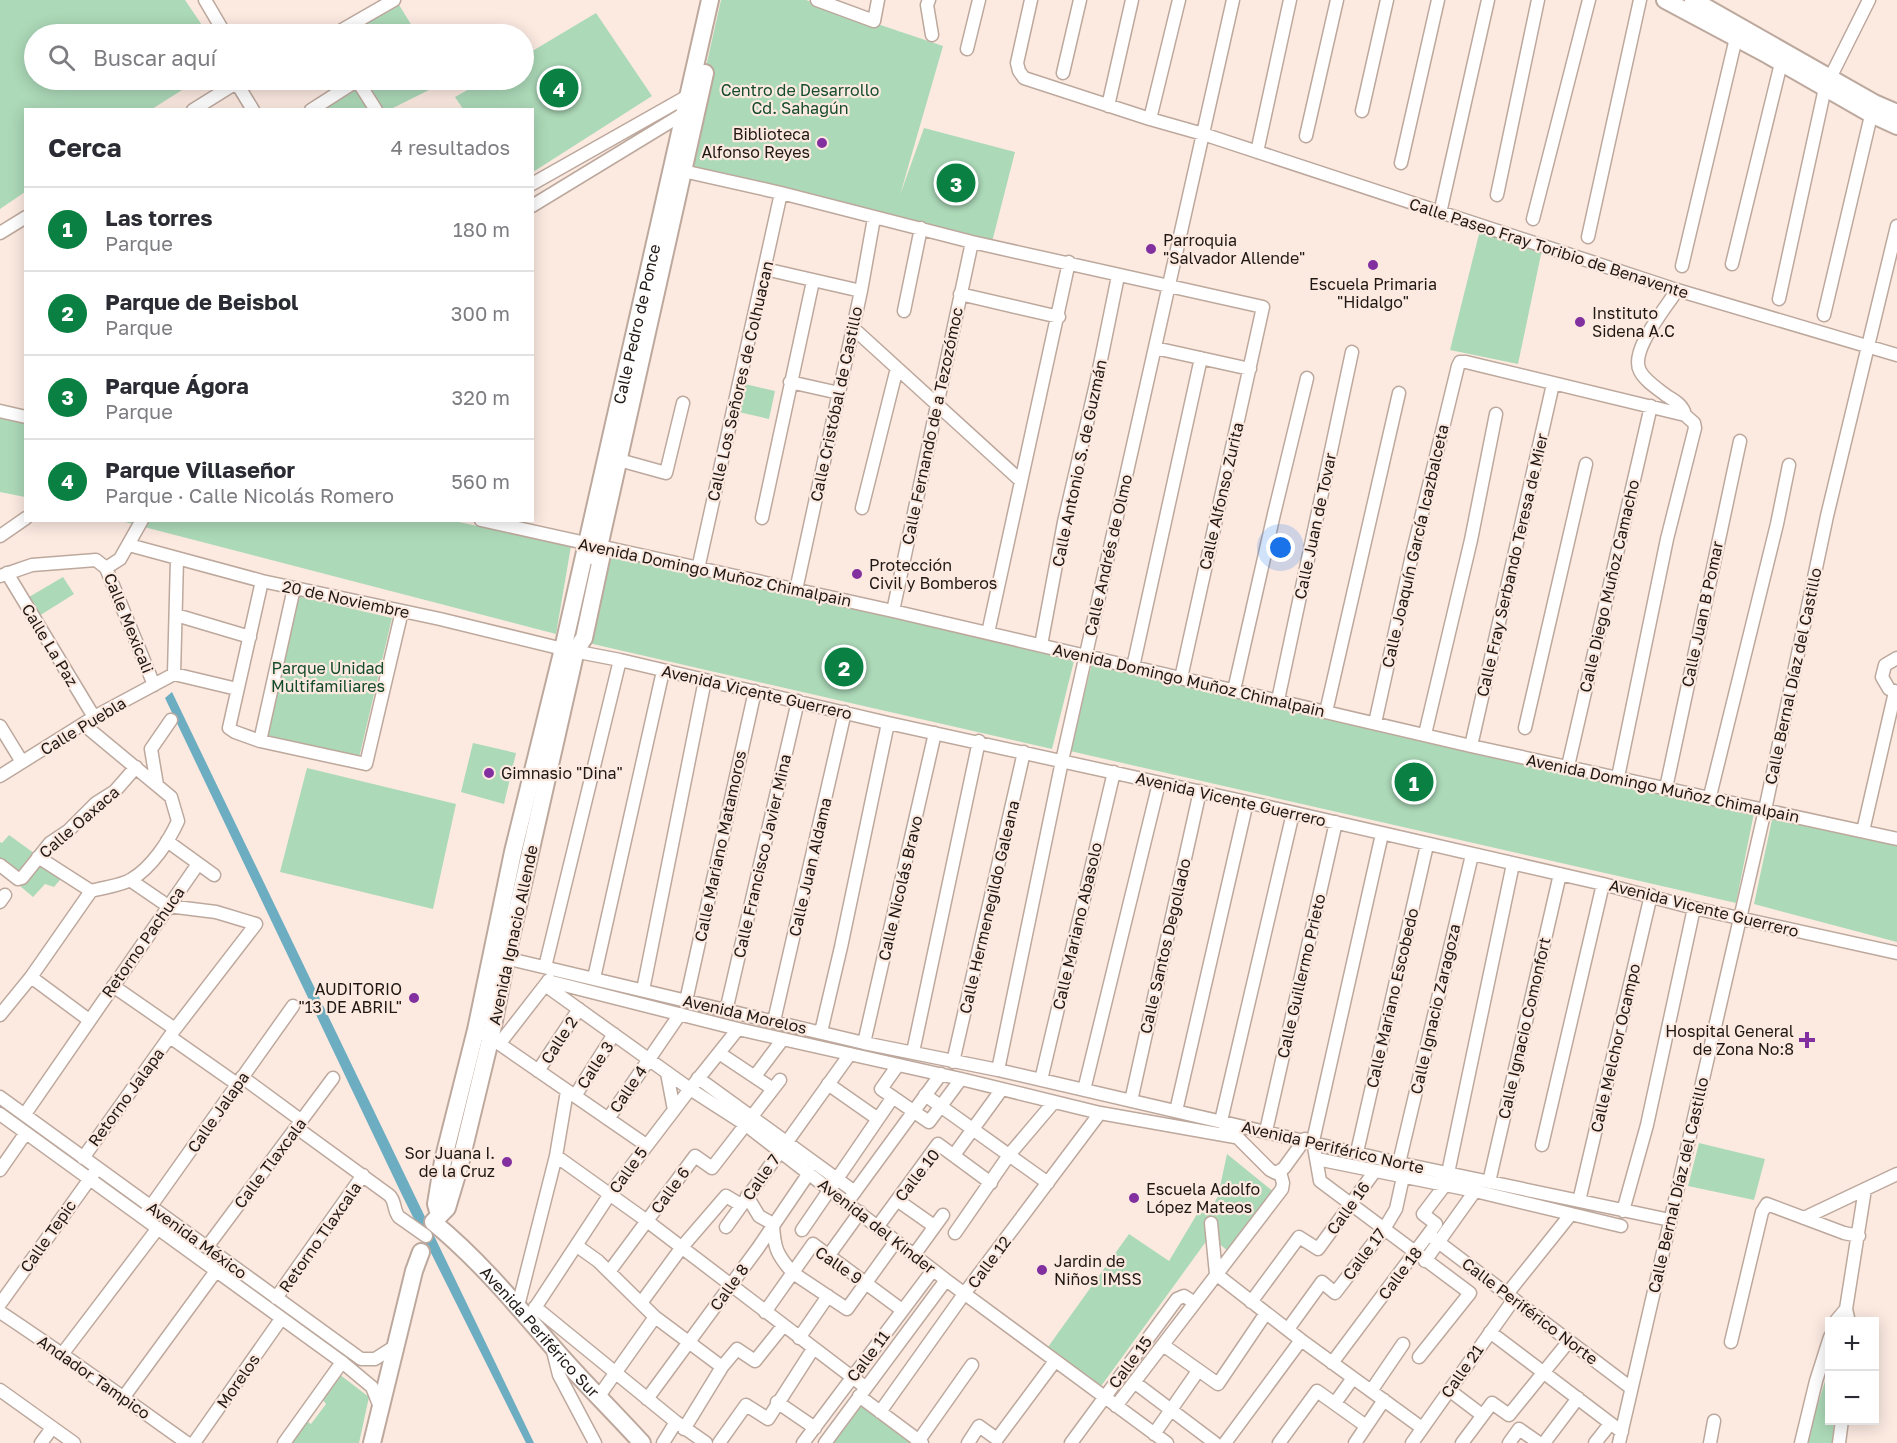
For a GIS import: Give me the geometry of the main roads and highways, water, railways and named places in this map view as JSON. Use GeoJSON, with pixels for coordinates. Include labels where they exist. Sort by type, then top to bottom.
{"type":"FeatureCollection","features":[{"type":"Feature","properties":{"kind":"water"},"geometry":{"type":"Polygon","coordinates":[[[172,692],[534,1443],[526,1443],[403,1197],[165,698],[172,692]]]}},
{"type":"Feature","properties":{"kind":"place","name":"Parque Villaseñor"},"geometry":{"type":"Point","coordinates":[559,88]}},
{"type":"Feature","properties":{"kind":"place","name":"Biblioteca Alfonso Reyes"},"geometry":{"type":"Point","coordinates":[822,143]}},
{"type":"Feature","properties":{"kind":"place","name":"Parque Ágora"},"geometry":{"type":"Point","coordinates":[956,183]}},
{"type":"Feature","properties":{"kind":"place","name":"Parroquia \"Salvador Allende\""},"geometry":{"type":"Point","coordinates":[1151,249]}},
{"type":"Feature","properties":{"kind":"place","name":"Escuela Primaria \"Hidalgo\""},"geometry":{"type":"Point","coordinates":[1373,265]}},
{"type":"Feature","properties":{"kind":"place","name":"Instituto Sidena A.C"},"geometry":{"type":"Point","coordinates":[1580,322]}},
{"type":"Feature","properties":{"kind":"place","name":"Protección Civil y Bomberos"},"geometry":{"type":"Point","coordinates":[857,574]}},
{"type":"Feature","properties":{"kind":"place","name":"Parque de Beisbol"},"geometry":{"type":"Point","coordinates":[844,667]}},
{"type":"Feature","properties":{"kind":"place","name":"Gimnasio \"Dina\""},"geometry":{"type":"Point","coordinates":[489,773]}},
{"type":"Feature","properties":{"kind":"place","name":"Las torres"},"geometry":{"type":"Point","coordinates":[1414,782]}},
{"type":"Feature","properties":{"kind":"place","name":"AUDITORIO \"13 DE ABRIL\""},"geometry":{"type":"Point","coordinates":[414,998]}},
{"type":"Feature","properties":{"kind":"place","name":"Hospital General de Zona No:8"},"geometry":{"type":"Point","coordinates":[1807,1040]}},
{"type":"Feature","properties":{"kind":"place","name":"Sor Juana I. de la Cruz"},"geometry":{"type":"Point","coordinates":[507,1162]}},
{"type":"Feature","properties":{"kind":"place","name":"Escuela Adolfo López Mateos"},"geometry":{"type":"Point","coordinates":[1134,1198]}},
{"type":"Feature","properties":{"kind":"place","name":"Jardin de Niños IMSS"},"geometry":{"type":"Point","coordinates":[1042,1270]}},
{"type":"Feature","properties":{"kind":"park label","name":"Centro de Desarrollo Cd. Sahagún"},"geometry":{"type":"Point","coordinates":[800,99]}},
{"type":"Feature","properties":{"kind":"park label","name":"Parque Unidad Multifamiliares"},"geometry":{"type":"Point","coordinates":[328,677]}}]}
